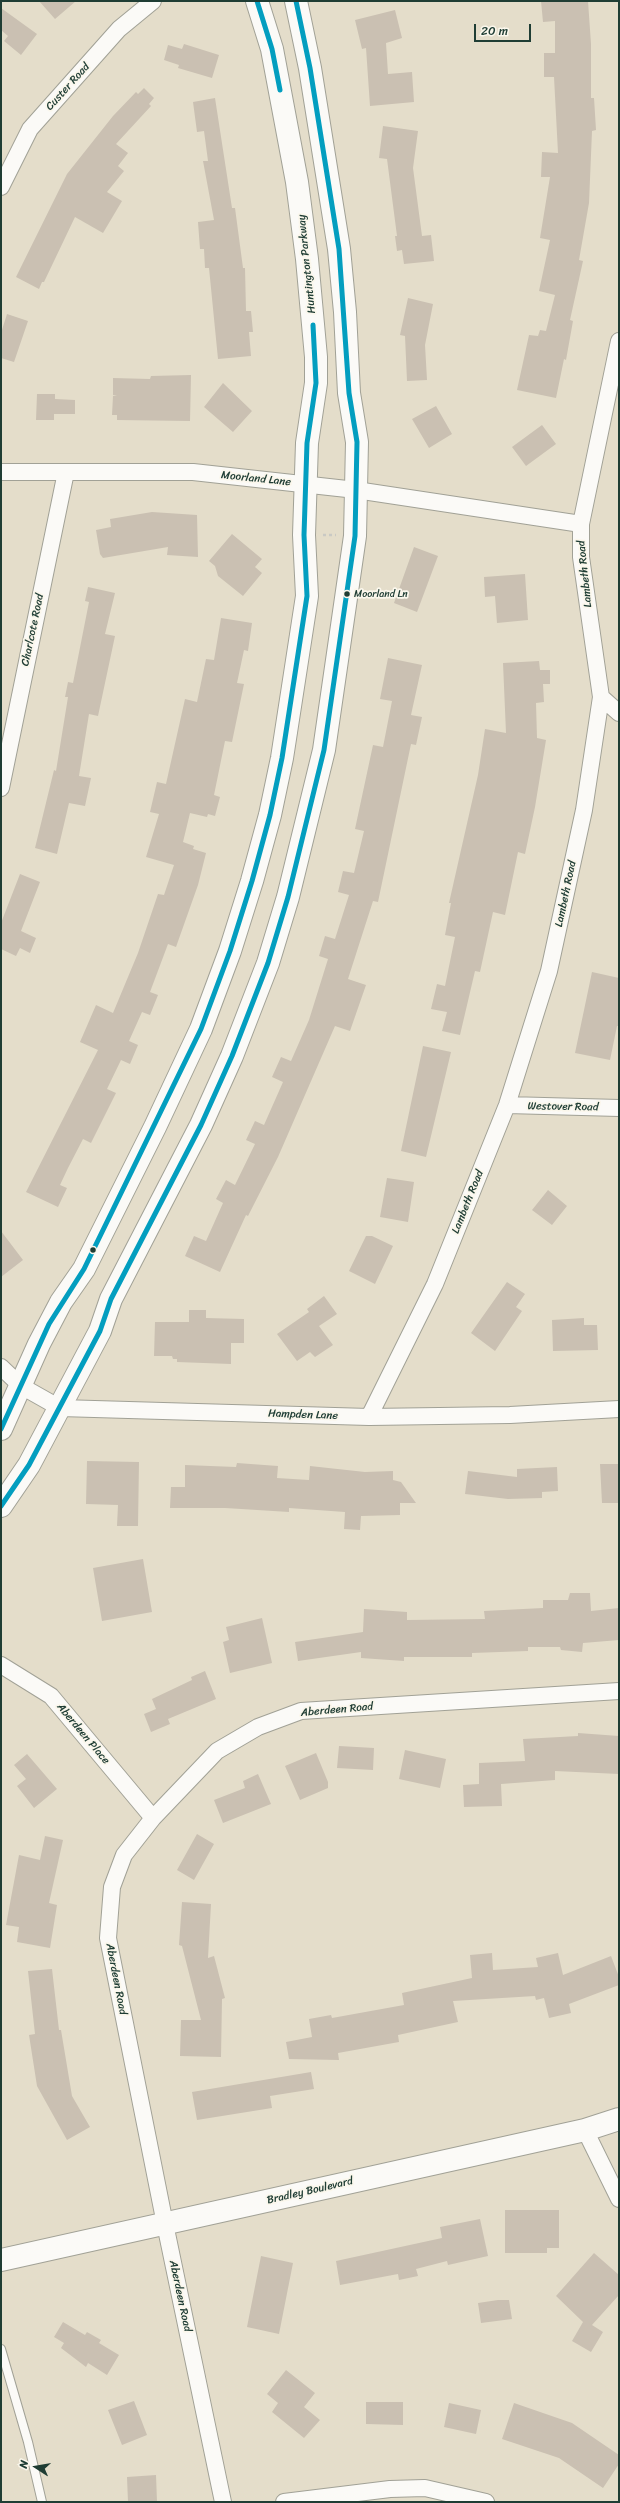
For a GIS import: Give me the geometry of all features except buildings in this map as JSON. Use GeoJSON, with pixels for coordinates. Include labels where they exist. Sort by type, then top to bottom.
{"type":"FeatureCollection","features":[{"type":"Feature","properties":{"kind":"street","name":"Custer Road"},"geometry":{"type":"LineString","coordinates":[[1,188],[30,129],[119,29],[153,1]]}},
{"type":"Feature","properties":{"kind":"street","name":"Huntington Parkway"},"geometry":{"type":"LineString","coordinates":[[1,1429],[49,1324],[84,1269],[156,1127],[200,1029],[230,951],[270,815],[282,758],[307,596],[304,535],[307,444],[316,383],[316,357],[307,259],[297,182],[272,49],[257,1]]}},
{"type":"Feature","properties":{"kind":"street"},"geometry":{"type":"LineString","coordinates":[[1,1506],[29,1465],[100,1332],[117,1286],[201,1125],[232,1056],[268,963],[288,897],[324,750],[355,536],[357,442],[349,393],[345,312],[339,249],[312,76],[296,1]]}},
{"type":"Feature","properties":{"kind":"street","name":"Lambeth Road"},"geometry":{"type":"LineString","coordinates":[[369,1417],[436,1284],[507,1106],[549,971],[584,810],[601,696],[581,557],[581,524],[619,341]]}},
{"type":"Feature","properties":{"kind":"street","name":"Moorland Lane"},"geometry":{"type":"LineString","coordinates":[[1,472],[193,472],[356,490],[581,524]]}},
{"type":"Feature","properties":{"kind":"street","name":"Charlcote Road"},"geometry":{"type":"LineString","coordinates":[[1,788],[66,472]]}},
{"type":"Feature","properties":{"kind":"street"},"geometry":{"type":"LineString","coordinates":[[601,696],[619,713]]}},
{"type":"Feature","properties":{"kind":"street","name":"Westover Road"},"geometry":{"type":"LineString","coordinates":[[507,1106],[619,1108]]}},
{"type":"Feature","properties":{"kind":"street","name":"Hampden Lane"},"geometry":{"type":"LineString","coordinates":[[1,1367],[21,1386],[60,1408],[369,1417],[510,1415],[619,1409]]}},
{"type":"Feature","properties":{"kind":"street","name":"Aberdeen Place"},"geometry":{"type":"LineString","coordinates":[[1,1665],[51,1696],[153,1818]]}},
{"type":"Feature","properties":{"kind":"street","name":"Aberdeen Road"},"geometry":{"type":"LineString","coordinates":[[223,2502],[164,2224],[108,1938],[112,1888],[124,1855],[153,1818],[217,1751],[258,1727],[301,1711],[619,1692]]}},
{"type":"Feature","properties":{"kind":"street","name":"Bradley Boulevard"},"geometry":{"type":"LineString","coordinates":[[1,2260],[584,2130],[619,2119]]}},
{"type":"Feature","properties":{"kind":"street"},"geometry":{"type":"LineString","coordinates":[[584,2130],[619,2199]]}},
{"type":"Feature","properties":{"kind":"street"},"geometry":{"type":"LineString","coordinates":[[284,2502],[390,2489],[425,2488],[486,2502]]}},
{"type":"Feature","properties":{"kind":"lane"},"geometry":{"type":"LineString","coordinates":[[1,2348],[28,2442],[42,2502]]}},
{"type":"Feature","properties":{"kind":"path"},"geometry":{"type":"LineString","coordinates":[[304,535],[355,536]]}},
{"type":"Feature","properties":{"kind":"transit line"},"geometry":{"type":"LineString","coordinates":[[257,1],[272,49],[280,90]]}},
{"type":"Feature","properties":{"kind":"transit line"},"geometry":{"type":"LineString","coordinates":[[1,1506],[29,1465],[100,1331],[111,1299],[201,1125],[232,1056],[268,963],[288,897],[324,750],[355,536],[357,442],[349,393],[339,249],[310,68],[296,1]]}},
{"type":"Feature","properties":{"kind":"transit line"},"geometry":{"type":"LineString","coordinates":[[1,1429],[49,1324],[84,1269],[201,1029],[230,951],[252,881],[270,815],[282,758],[307,596],[304,535],[307,443],[316,383],[313,325]]}},
{"type":"Feature","properties":{"kind":"place","name":"Moorland Ln"},"geometry":{"type":"Point","coordinates":[347,594]}}]}
